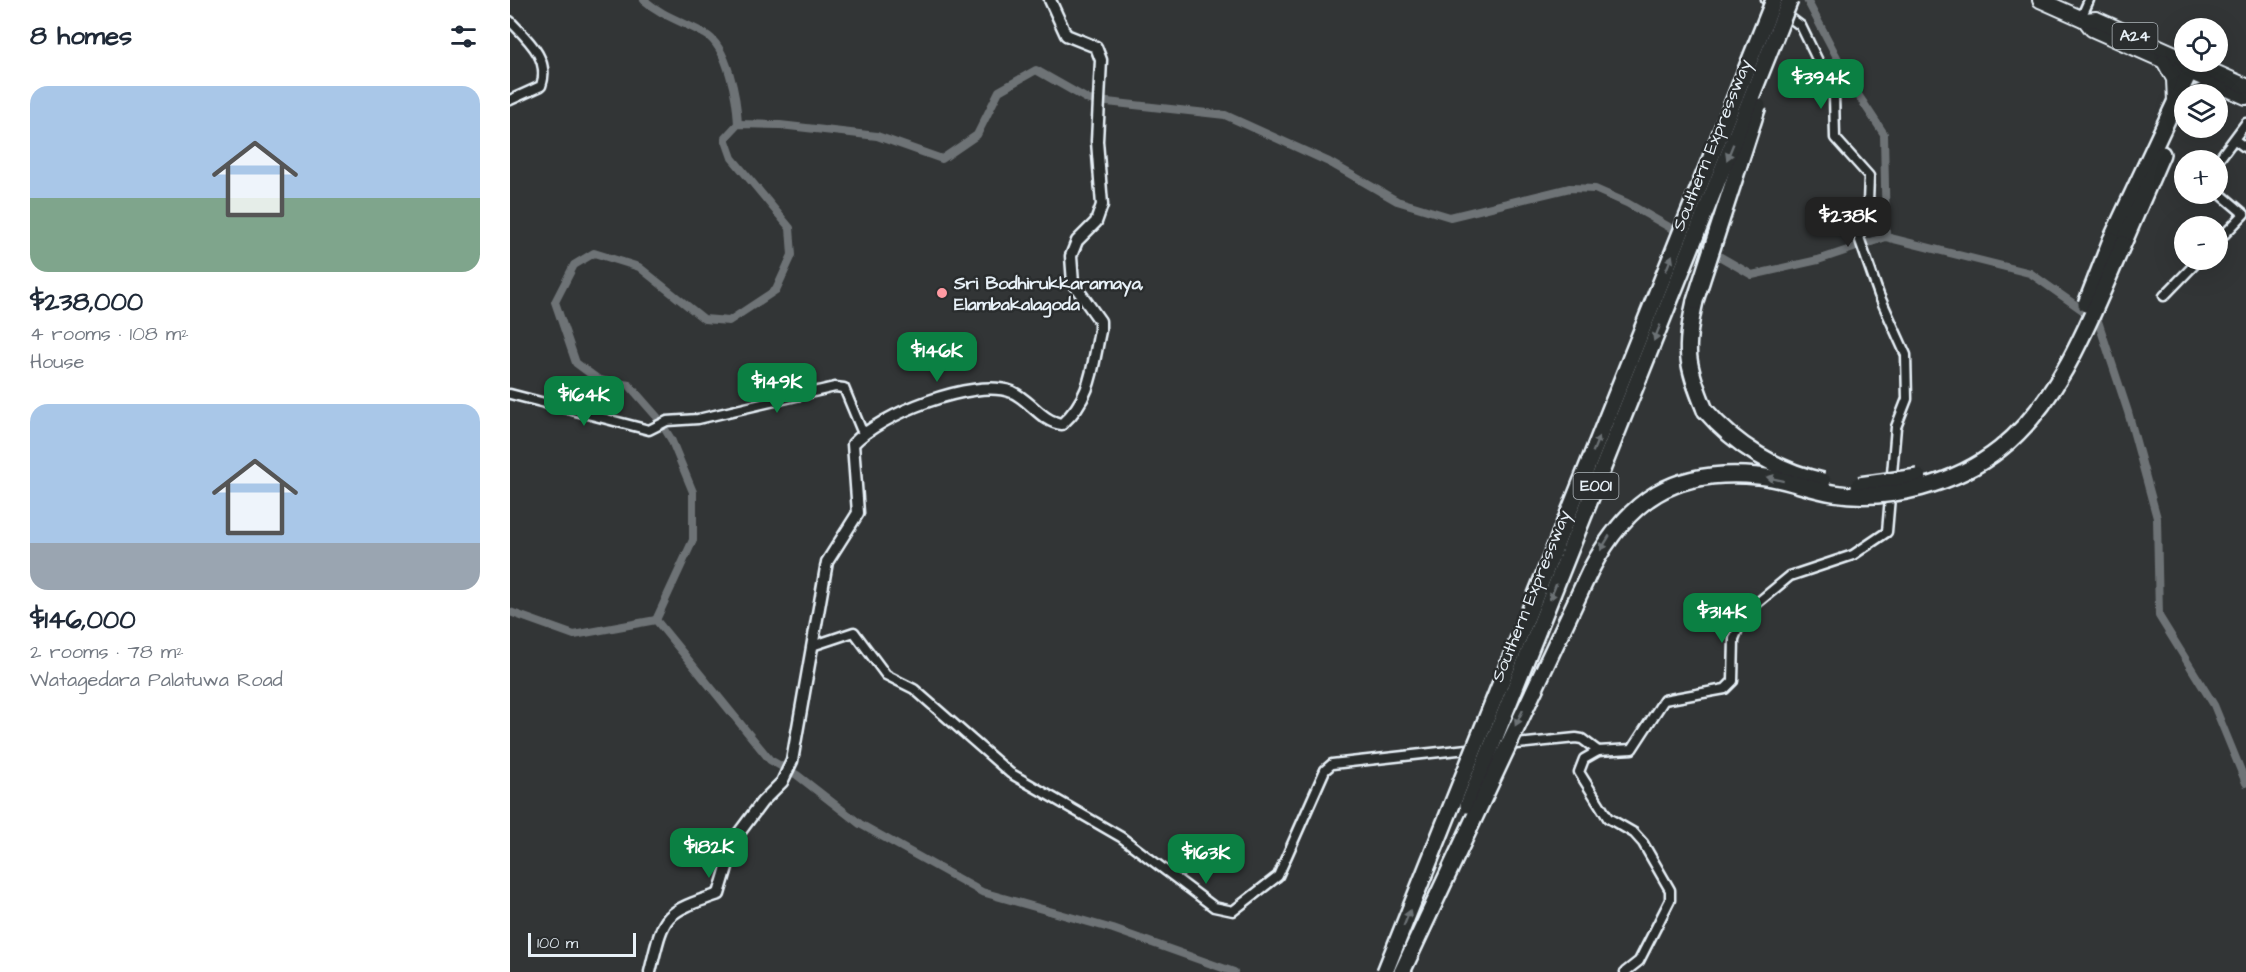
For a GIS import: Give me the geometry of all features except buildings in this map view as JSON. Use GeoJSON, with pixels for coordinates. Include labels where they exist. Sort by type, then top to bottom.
{"type":"FeatureCollection","features":[{"type":"Feature","properties":{"kind":"highway","name":"Southern Expressway"},"geometry":{"type":"LineString","coordinates":[[1385,972],[1774,0]]}},
{"type":"Feature","properties":{"kind":"highway","name":"Southern Expressway"},"geometry":{"type":"LineString","coordinates":[[1401,972],[1791,0]]}},
{"type":"Feature","properties":{"kind":"highway"},"geometry":{"type":"LineString","coordinates":[[1791,0],[1695,301],[1687,353],[1689,372],[1705,410],[1719,426],[1755,455],[1811,478],[1865,485],[1910,480],[1934,473],[1988,447],[2015,425],[2034,403],[2071,341],[2174,115]]}},
{"type":"Feature","properties":{"kind":"highway","name":"A24"},"geometry":{"type":"LineString","coordinates":[[2040,0],[2083,19],[2096,19],[2174,57]]}},
{"type":"Feature","properties":{"kind":"highway","name":"A24"},"geometry":{"type":"LineString","coordinates":[[2083,19],[2092,29],[2164,61],[2174,63]]}},
{"type":"Feature","properties":{"kind":"highway"},"geometry":{"type":"LineString","coordinates":[[2164,61],[2175,84]]}},
{"type":"Feature","properties":{"kind":"highway","name":"A24"},"geometry":{"type":"LineString","coordinates":[[2204,72],[2242,92]]}},
{"type":"Feature","properties":{"kind":"highway"},"geometry":{"type":"LineString","coordinates":[[1401,972],[1590,571],[1619,523],[1666,488],[1688,479],[1710,474],[1759,476],[1834,493],[1862,495],[1896,493],[1947,478],[1978,464],[2020,431],[2058,380],[2082,337],[2117,242]]}},
{"type":"Feature","properties":{"kind":"street"},"geometry":{"type":"LineString","coordinates":[[650,972],[661,926],[678,907],[719,894],[736,837],[762,802],[782,782],[792,761],[827,562],[858,513],[853,444],[865,431],[936,398],[992,388],[1010,392],[1022,398],[1053,423],[1062,424],[1078,410],[1089,387],[1100,321],[1073,283],[1071,256],[1077,240],[1100,215],[1102,205],[1098,120],[1100,53],[1096,47],[1066,35],[1050,0]]}},
{"type":"Feature","properties":{"kind":"street"},"geometry":{"type":"LineString","coordinates":[[1625,972],[1639,961],[1670,900],[1670,890],[1643,843],[1634,833],[1608,818],[1579,772],[1584,759],[1598,751],[1632,749],[1664,700],[1725,689],[1733,681],[1734,639],[1744,615],[1790,576],[1853,555],[1887,532],[1896,427],[1907,399],[1906,355],[1879,295],[1855,226],[1868,203],[1869,176],[1835,138],[1834,94],[1801,26],[1766,0]]}},
{"type":"Feature","properties":{"kind":"street"},"geometry":{"type":"LineString","coordinates":[[2083,19],[2090,0]]}},
{"type":"Feature","properties":{"kind":"street"},"geometry":{"type":"LineString","coordinates":[[510,21],[537,51],[543,65],[544,78],[541,86],[510,100]]}},
{"type":"Feature","properties":{"kind":"street"},"geometry":{"type":"LineString","coordinates":[[2227,150],[2246,123]]}},
{"type":"Feature","properties":{"kind":"street"},"geometry":{"type":"LineString","coordinates":[[2235,140],[2246,148]]}},
{"type":"Feature","properties":{"kind":"street"},"geometry":{"type":"LineString","coordinates":[[2228,200],[2245,215],[2228,231]]}},
{"type":"Feature","properties":{"kind":"street"},"geometry":{"type":"LineString","coordinates":[[2164,296],[2189,270]]}},
{"type":"Feature","properties":{"kind":"street"},"geometry":{"type":"LineString","coordinates":[[510,394],[649,430],[667,421],[698,419],[835,387],[844,388],[861,429],[865,431]]}},
{"type":"Feature","properties":{"kind":"street"},"geometry":{"type":"LineString","coordinates":[[812,646],[854,632],[886,675],[914,689],[1010,773],[1121,837],[1214,907],[1226,911],[1233,911],[1278,876],[1325,770],[1332,764],[1576,738],[1582,739],[1598,751]]}},
{"type":"Feature","properties":{"kind":"waterway"},"geometry":{"type":"LineString","coordinates":[[644,0],[713,40],[730,74],[738,124]]}},
{"type":"Feature","properties":{"kind":"waterway"},"geometry":{"type":"LineString","coordinates":[[1807,0],[1851,84],[1884,134],[1886,237]]}},
{"type":"Feature","properties":{"kind":"waterway"},"geometry":{"type":"LineString","coordinates":[[656,620],[693,540],[693,492],[671,439],[658,418],[629,385],[599,380],[576,363],[555,302],[574,265],[594,253],[639,267],[704,319],[729,321],[776,290],[792,255],[790,228],[732,158],[725,138],[738,124],[780,125],[877,136],[942,159],[977,135],[999,91],[1036,70],[1089,100],[1225,115],[1329,162],[1397,201],[1450,217],[1570,188],[1595,189],[1627,203],[1683,235]]}},
{"type":"Feature","properties":{"kind":"waterway"},"geometry":{"type":"LineString","coordinates":[[1693,241],[1752,275],[1818,260],[1886,237],[2030,273],[2098,321],[2128,412],[2157,518],[2159,616],[2214,705],[2246,783]]}},
{"type":"Feature","properties":{"kind":"waterway"},"geometry":{"type":"LineString","coordinates":[[510,612],[574,635],[656,620],[770,760],[797,775],[860,824],[982,892],[1113,929],[1234,972]]}},
{"type":"Feature","properties":{"kind":"place","name":"Sri Bodhirukkaramaya, Elambakalagoda"},"geometry":{"type":"Point","coordinates":[942,293]}}]}
